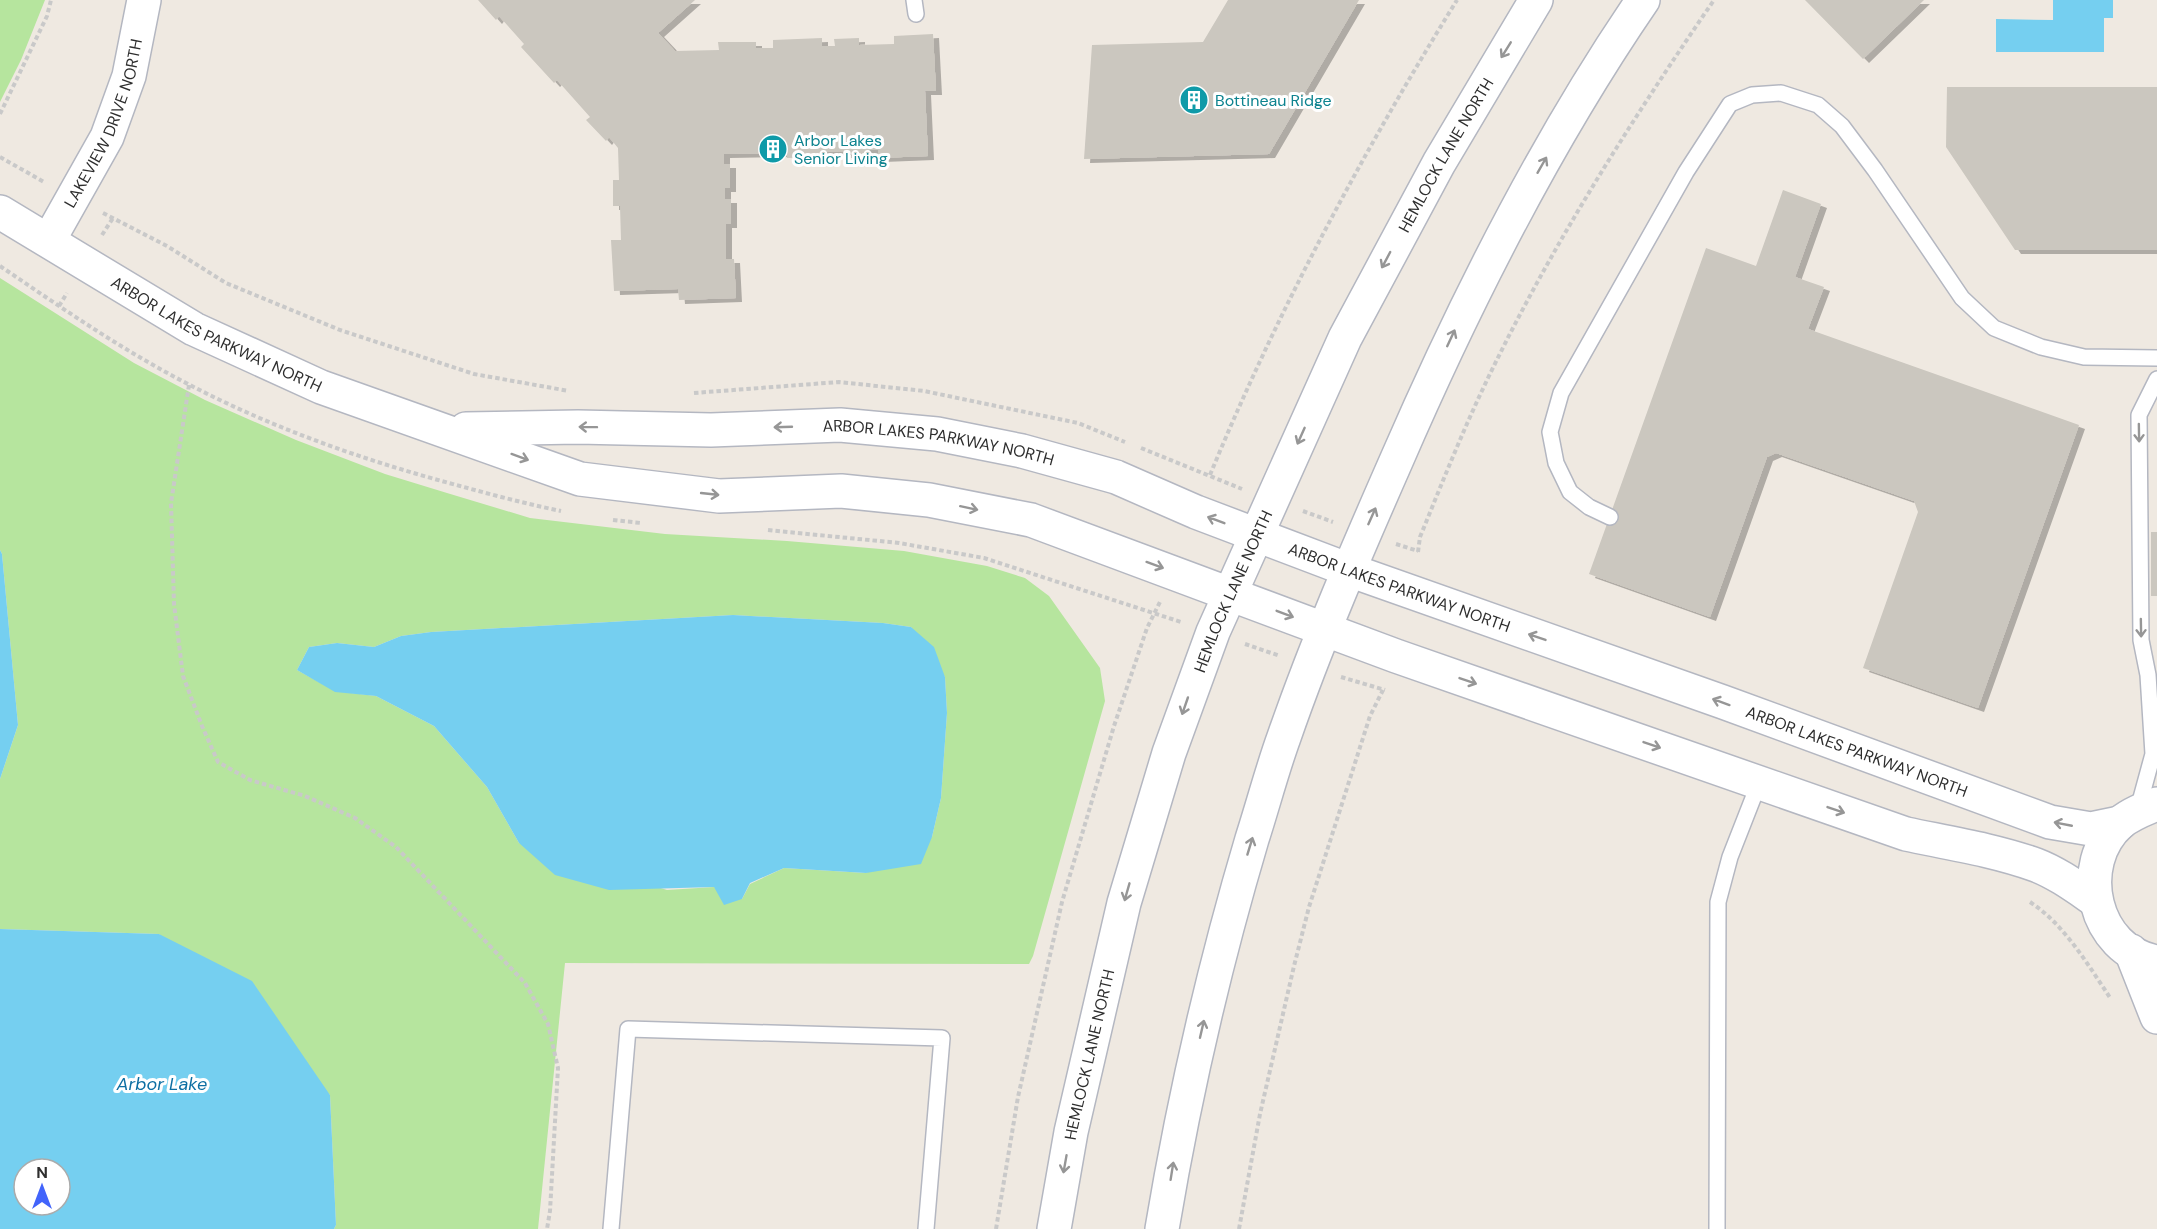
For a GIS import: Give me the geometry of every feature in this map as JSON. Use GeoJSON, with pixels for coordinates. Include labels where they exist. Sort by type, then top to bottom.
{"type":"FeatureCollection","features":[{"type":"Feature","properties":{"kind":"street","name":"LAKEVIEW DRIVE NORTH"},"geometry":{"type":"LineString","coordinates":[[48,240],[107,137],[129,76],[144,0]]}},
{"type":"Feature","properties":{"kind":"street","name":"HEMLOCK LANE NORTH"},"geometry":{"type":"LineString","coordinates":[[1054,1229],[1071,1132],[1124,903],[1169,753],[1213,632],[1345,338],[1465,117],[1536,0]]}},
{"type":"Feature","properties":{"kind":"street"},"geometry":{"type":"LineString","coordinates":[[1162,1229],[1189,1086],[1233,902],[1283,739],[1310,667],[1365,533],[1439,364],[1477,284],[1572,113],[1642,0]]}},
{"type":"Feature","properties":{"kind":"street","name":"ARBOR LAKES PARKWAY NORTH"},"geometry":{"type":"LineString","coordinates":[[0,212],[195,329],[321,387],[580,479],[719,496],[841,491],[929,500],[1020,518],[1053,528],[1325,630],[1906,834],[1980,850],[2036,866],[2068,881],[2095,900]]}},
{"type":"Feature","properties":{"kind":"street","name":"ARBOR LAKES PARKWAY NORTH"},"geometry":{"type":"LineString","coordinates":[[446,430],[578,427],[711,430],[840,425],[937,434],[1022,451],[1116,477],[1196,512],[1349,570],[1723,702],[2050,822],[2091,830],[2138,813]]}},
{"type":"Feature","properties":{"kind":"street"},"geometry":{"type":"LineString","coordinates":[[2138,813],[2106,840],[2097,859],[2094,880],[2095,900],[2102,920],[2114,938],[2144,956],[2157,1017]]}},
{"type":"Feature","properties":{"kind":"lane"},"geometry":{"type":"LineString","coordinates":[[1610,517],[1589,507],[1570,492],[1556,463],[1550,432],[1561,393],[1686,172],[1730,104],[1752,95],[1781,93],[1818,105],[1842,126],[1875,170],[1962,298],[1994,328],[2041,348],[2084,357],[2157,358]]}},
{"type":"Feature","properties":{"kind":"lane"},"geometry":{"type":"LineString","coordinates":[[2138,813],[2153,754],[2153,675],[2141,640],[2139,415],[2157,379]]}},
{"type":"Feature","properties":{"kind":"lane"},"geometry":{"type":"LineString","coordinates":[[1717,1229],[1718,902],[1730,857],[1759,783]]}},
{"type":"Feature","properties":{"kind":"lane"},"geometry":{"type":"LineString","coordinates":[[611,1229],[628,1029],[942,1038],[926,1229]]}},
{"type":"Feature","properties":{"kind":"path"},"geometry":{"type":"LineString","coordinates":[[0,114],[47,16],[51,0]]}},
{"type":"Feature","properties":{"kind":"path"},"geometry":{"type":"LineString","coordinates":[[1210,475],[1286,304],[1370,145],[1457,0]]}},
{"type":"Feature","properties":{"kind":"path"},"geometry":{"type":"LineString","coordinates":[[689,394],[839,382],[924,391],[1078,423],[1272,501],[1418,551],[1420,537],[1488,378],[1554,252],[1658,81],[1714,0]]}},
{"type":"Feature","properties":{"kind":"path"},"geometry":{"type":"LineString","coordinates":[[113,218],[167,246],[226,283],[340,330],[474,374],[571,392]]}},
{"type":"Feature","properties":{"kind":"path"},"geometry":{"type":"LineString","coordinates":[[189,385],[171,503],[174,604],[183,676],[202,726],[218,762],[249,780],[305,796],[355,818],[396,847],[525,983],[548,1024],[558,1068],[547,1229]]}},
{"type":"Feature","properties":{"kind":"path"},"geometry":{"type":"LineString","coordinates":[[996,1229],[1018,1097],[1062,902],[1114,726],[1147,628],[1155,613],[1383,690],[1370,716],[1309,907],[1260,1114],[1239,1229]]}},
{"type":"Feature","properties":{"kind":"green space"},"geometry":{"type":"Polygon","coordinates":[[[0,0],[45,0],[21,60],[0,102],[0,0]]]}},
{"type":"Feature","properties":{"kind":"green space"},"geometry":{"type":"Polygon","coordinates":[[[0,278],[134,363],[205,400],[296,440],[385,474],[530,518],[665,534],[904,551],[987,566],[1025,578],[1049,596],[1100,668],[1105,701],[1029,964],[565,963],[538,1229],[334,1229],[336,1225],[330,1095],[159,934],[0,929],[0,779],[18,725],[0,550],[0,278]],[[733,615],[431,632],[401,636],[374,647],[337,643],[309,647],[297,670],[335,691],[376,696],[434,726],[487,787],[519,843],[667,890],[714,887],[742,899],[750,884],[784,868],[866,873],[932,837],[941,798],[947,713],[945,677],[911,627],[883,623],[733,615]]]}},
{"type":"Feature","properties":{"kind":"water"},"geometry":{"type":"Polygon","coordinates":[[[2053,0],[2113,0],[2113,18],[2104,18],[2104,52],[1996,52],[1996,19],[2053,20],[2053,0]]]}},
{"type":"Feature","properties":{"kind":"water"},"geometry":{"type":"Polygon","coordinates":[[[0,550],[18,725],[0,779],[0,550]]]}},
{"type":"Feature","properties":{"kind":"water"},"geometry":{"type":"Polygon","coordinates":[[[733,615],[883,623],[911,627],[934,647],[945,677],[947,713],[941,798],[932,837],[921,864],[866,873],[784,868],[750,883],[742,899],[724,905],[714,887],[609,890],[555,875],[519,843],[487,787],[434,726],[376,696],[335,692],[297,670],[309,647],[337,643],[374,647],[401,636],[431,632],[733,615]]]}},
{"type":"Feature","properties":{"kind":"water","name":"Arbor Lake"},"geometry":{"type":"Polygon","coordinates":[[[0,929],[159,934],[252,981],[330,1095],[336,1225],[334,1229],[0,1229],[0,929]]]}},
{"type":"Feature","properties":{"kind":"building","name":"Arbor Lakes Senior Living"},"geometry":{"type":"Polygon","coordinates":[[[478,0],[695,0],[658,33],[675,51],[719,50],[718,42],[756,42],[756,48],[773,48],[773,40],[822,38],[822,46],[835,46],[834,39],[859,38],[859,45],[894,44],[894,36],[933,34],[936,91],[925,91],[928,156],[878,158],[878,150],[869,150],[869,154],[845,154],[845,151],[825,152],[825,157],[787,158],[787,153],[724,154],[724,164],[730,164],[730,188],[725,188],[725,199],[731,199],[731,224],[726,224],[726,259],[734,259],[736,298],[679,300],[678,289],[614,291],[611,240],[621,240],[620,206],[613,206],[613,180],[619,180],[618,148],[609,137],[606,141],[586,120],[590,117],[557,80],[554,83],[521,47],[524,44],[499,16],[496,20],[478,0]]]}},
{"type":"Feature","properties":{"kind":"building","name":"Bottineau Ridge"},"geometry":{"type":"Polygon","coordinates":[[[1228,0],[1359,0],[1269,154],[1084,159],[1092,45],[1203,42],[1228,0]]]}},
{"type":"Feature","properties":{"kind":"building"},"geometry":{"type":"Polygon","coordinates":[[[1805,0],[1924,0],[1863,59],[1805,0]]]}},
{"type":"Feature","properties":{"kind":"building"},"geometry":{"type":"Polygon","coordinates":[[[1947,87],[2157,87],[2157,250],[2015,250],[1946,147],[1947,87]]]}},
{"type":"Feature","properties":{"kind":"building"},"geometry":{"type":"Polygon","coordinates":[[[1783,190],[1821,204],[1795,277],[1824,287],[1808,329],[2079,425],[1978,708],[1863,668],[1918,512],[1914,501],[1776,453],[1767,457],[1710,617],[1589,574],[1706,248],[1756,266],[1783,190]]]}},
{"type":"Feature","properties":{"kind":"building"},"geometry":{"type":"Polygon","coordinates":[[[2151,532],[2157,532],[2157,596],[2151,596],[2151,532]]]}},
{"type":"Feature","properties":{"kind":"place","name":"Bottineau Ridge"},"geometry":{"type":"Point","coordinates":[1194,100]}},
{"type":"Feature","properties":{"kind":"place","name":"Arbor Lakes Senior Living"},"geometry":{"type":"Point","coordinates":[773,149]}}]}
